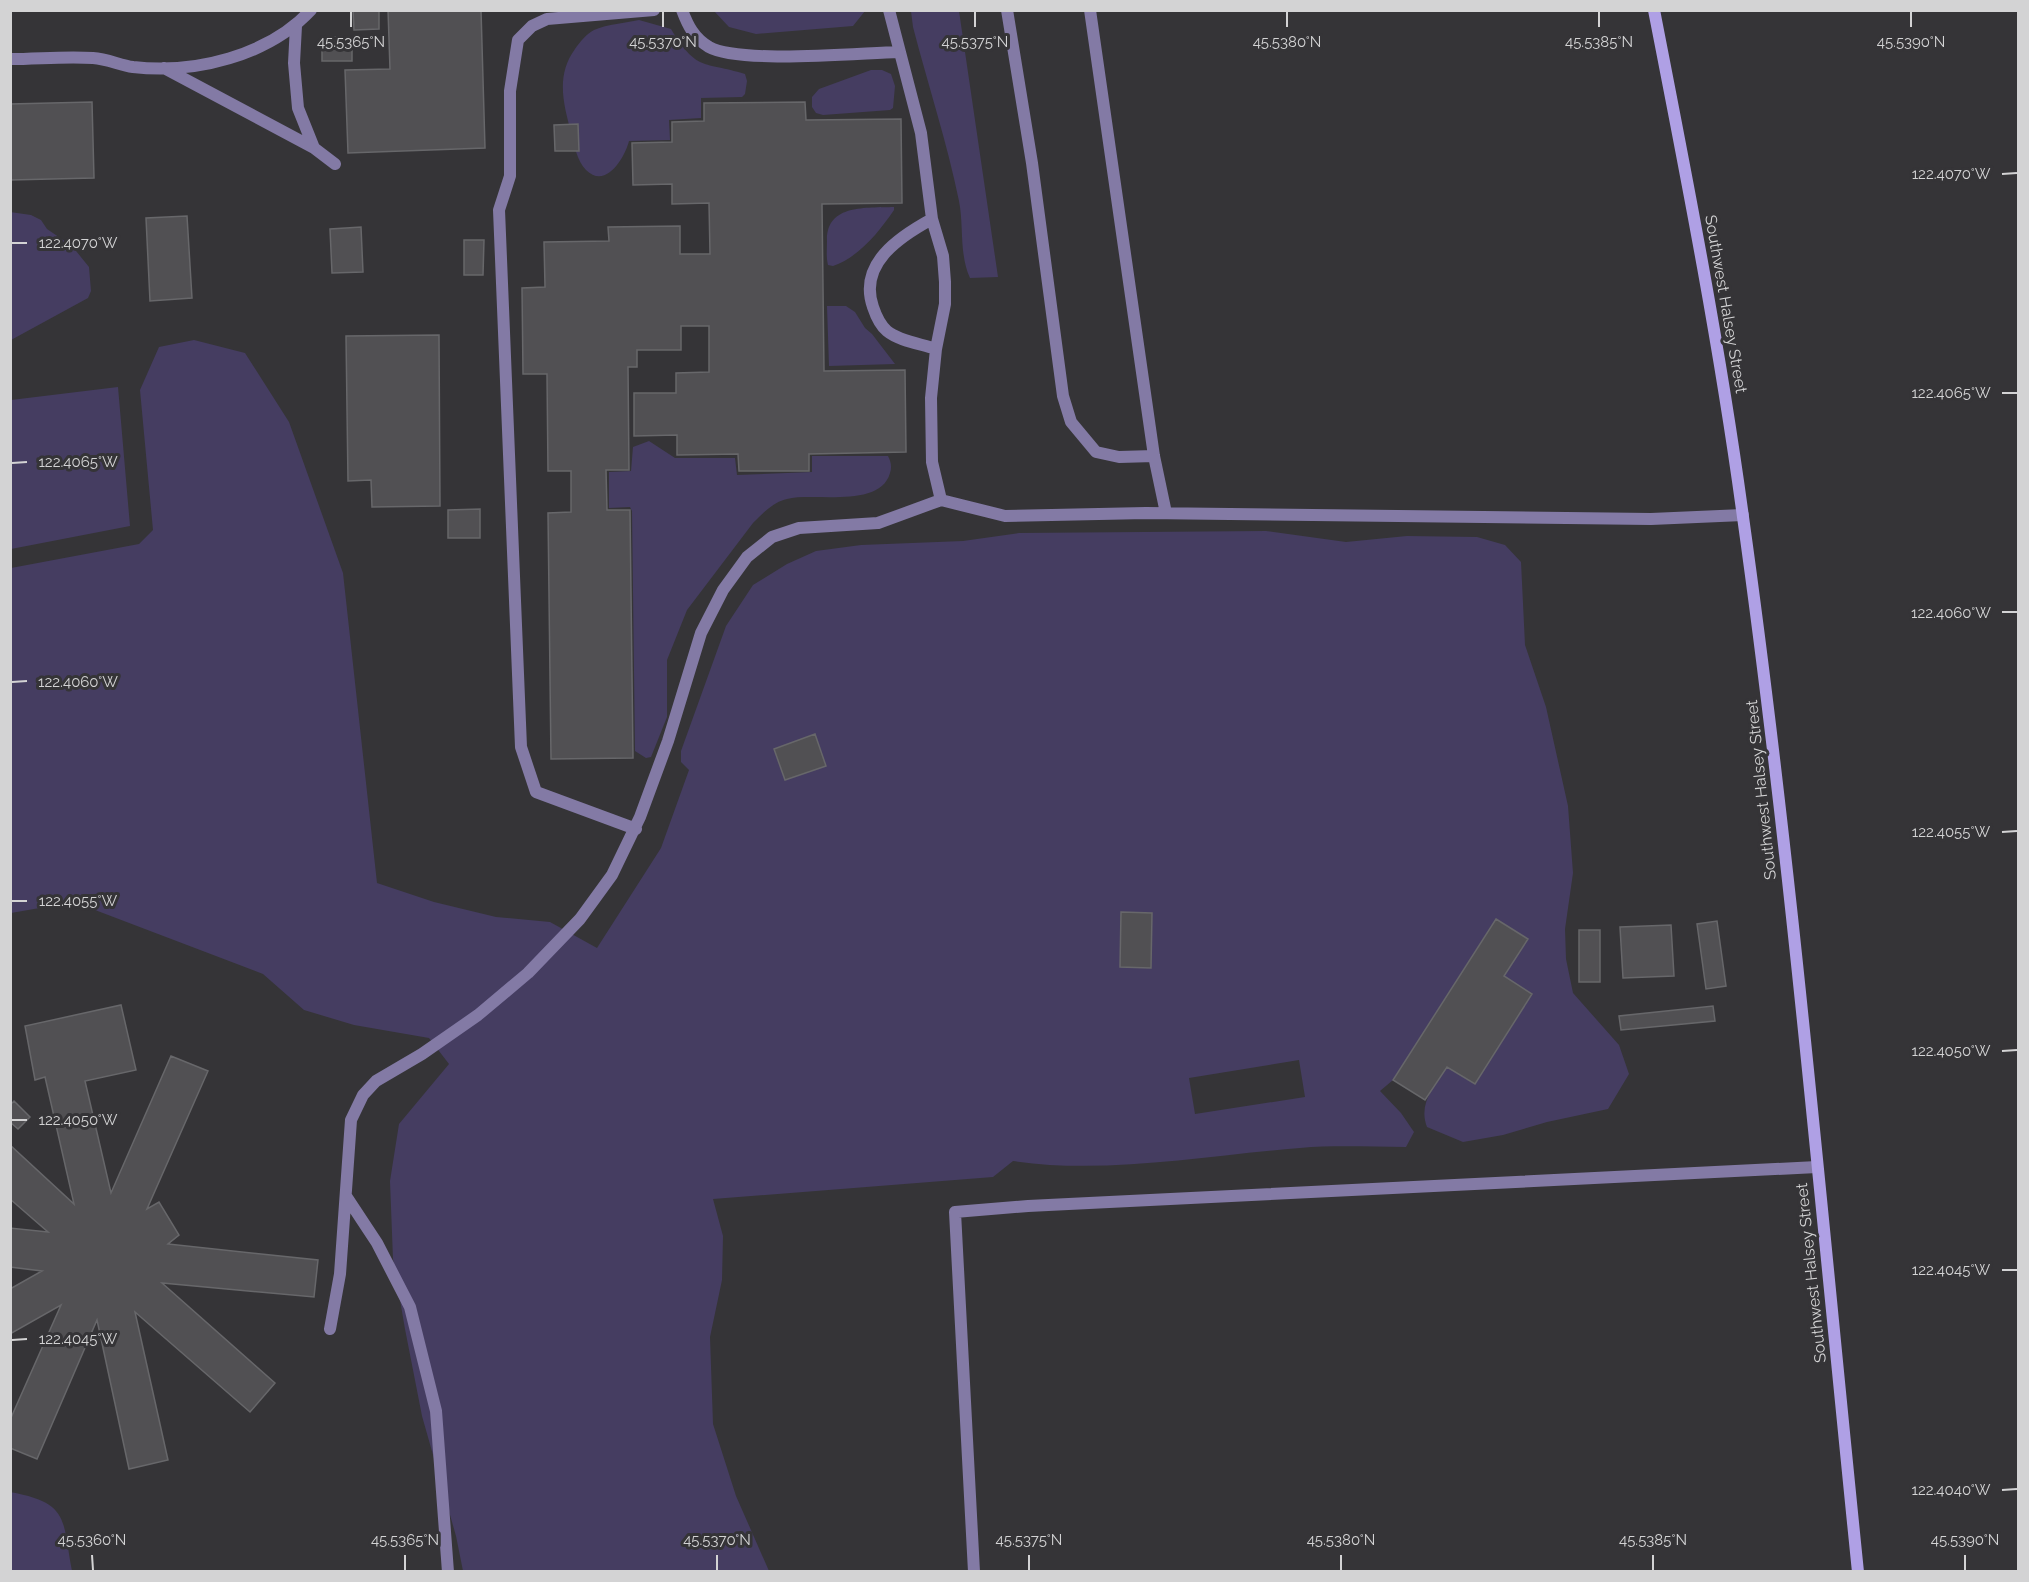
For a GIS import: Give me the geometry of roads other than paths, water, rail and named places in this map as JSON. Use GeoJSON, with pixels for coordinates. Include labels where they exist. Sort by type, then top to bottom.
{"type":"FeatureCollection","features":[{"type":"Feature","properties":{"kind":"street","name":"Southwest Halsey Street"},"geometry":{"type":"LineString","coordinates":[[1654,10],[1705,276],[1743,515],[1782,830],[1858,1572]]}},
{"type":"Feature","properties":{"kind":"lane"},"geometry":{"type":"LineString","coordinates":[[10,59],[94,58],[133,67],[164,68],[206,63],[250,52],[277,40],[296,26],[310,10]]}},
{"type":"Feature","properties":{"kind":"lane"},"geometry":{"type":"LineString","coordinates":[[636,829],[536,792],[521,747],[499,210],[510,176],[510,91],[518,40],[532,26],[548,19],[654,10]]}},
{"type":"Feature","properties":{"kind":"lane"},"geometry":{"type":"LineString","coordinates":[[682,10],[690,30],[710,47],[738,56],[898,52]]}},
{"type":"Feature","properties":{"kind":"lane"},"geometry":{"type":"LineString","coordinates":[[889,10],[898,52],[921,133],[932,219],[943,256],[945,304],[936,349],[931,398],[932,462],[941,500]]}},
{"type":"Feature","properties":{"kind":"lane"},"geometry":{"type":"LineString","coordinates":[[1007,10],[1032,163],[1063,396],[1071,423],[1096,452],[1119,457],[1154,456]]}},
{"type":"Feature","properties":{"kind":"lane"},"geometry":{"type":"LineString","coordinates":[[1090,10],[1154,456],[1166,513]]}},
{"type":"Feature","properties":{"kind":"lane"},"geometry":{"type":"LineString","coordinates":[[296,26],[294,63],[298,108],[314,148]]}},
{"type":"Feature","properties":{"kind":"lane"},"geometry":{"type":"LineString","coordinates":[[164,68],[314,148],[335,164]]}},
{"type":"Feature","properties":{"kind":"lane"},"geometry":{"type":"LineString","coordinates":[[932,219],[903,235],[883,253],[872,275],[870,297],[878,318],[888,332],[936,349]]}},
{"type":"Feature","properties":{"kind":"lane"},"geometry":{"type":"LineString","coordinates":[[330,1329],[340,1274],[351,1120],[363,1095],[375,1081],[422,1054],[478,1015],[528,973],[579,919],[612,875],[636,829],[668,741],[701,633],[723,590],[747,557],[772,537],[799,528],[878,523],[941,500],[1005,516],[1166,513],[1651,519],[1743,515]]}},
{"type":"Feature","properties":{"kind":"lane"},"geometry":{"type":"LineString","coordinates":[[974,1572],[956,1212],[1028,1206],[1817,1167]]}},
{"type":"Feature","properties":{"kind":"lane"},"geometry":{"type":"LineString","coordinates":[[346,1197],[377,1243],[410,1307],[436,1411],[448,1572]]}}]}
